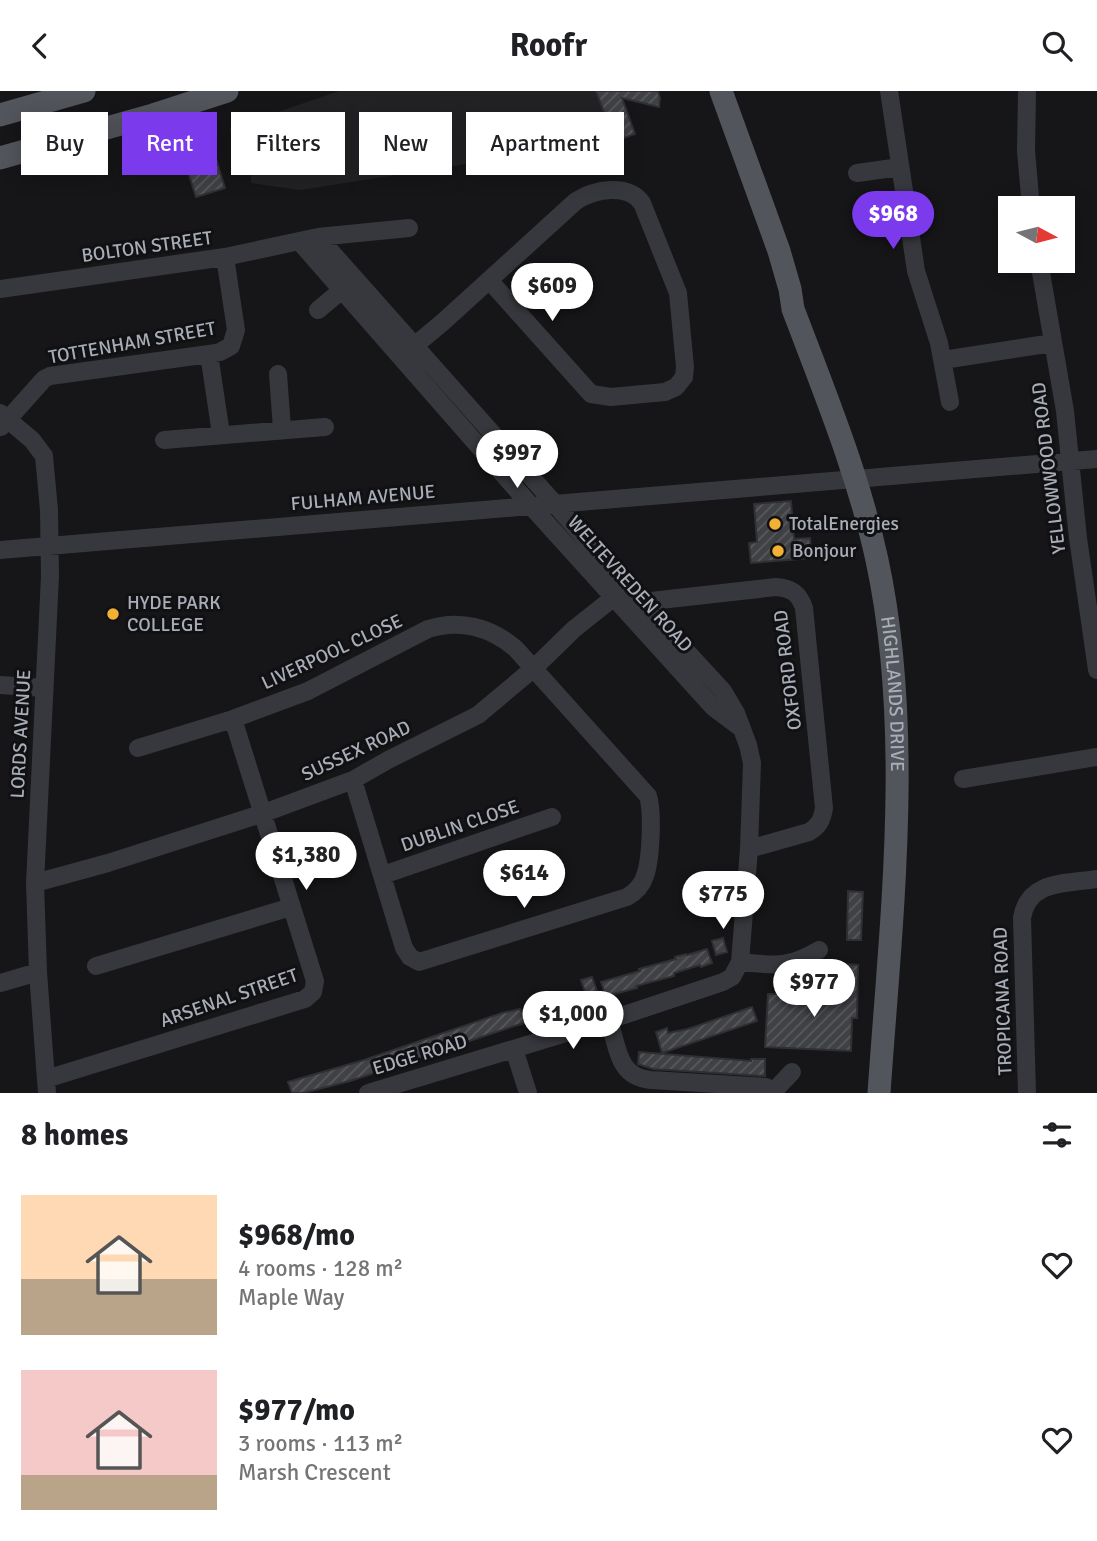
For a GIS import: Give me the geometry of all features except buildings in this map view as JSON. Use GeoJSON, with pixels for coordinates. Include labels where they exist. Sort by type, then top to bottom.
{"type":"FeatureCollection","features":[{"type":"Feature","properties":{"kind":"main road"},"geometry":{"type":"LineString","coordinates":[[0,115],[85,91]]}},
{"type":"Feature","properties":{"kind":"main road"},"geometry":{"type":"LineString","coordinates":[[0,159],[227,91]]}},
{"type":"Feature","properties":{"kind":"main road","name":"HIGHLANDS DRIVE"},"geometry":{"type":"LineString","coordinates":[[705,91],[779,291],[793,309]]}},
{"type":"Feature","properties":{"kind":"main road","name":"HIGHLANDS DRIVE"},"geometry":{"type":"LineString","coordinates":[[721,91],[779,251],[793,309],[855,479],[875,551],[885,609],[896,730],[895,825],[879,1093]]}},
{"type":"Feature","properties":{"kind":"street"},"geometry":{"type":"LineString","coordinates":[[889,91],[916,271],[937,335],[950,402]]}},
{"type":"Feature","properties":{"kind":"street"},"geometry":{"type":"LineString","coordinates":[[1027,91],[1026,151],[1030,196]]}},
{"type":"Feature","properties":{"kind":"street"},"geometry":{"type":"LineString","coordinates":[[856,173],[900,167]]}},
{"type":"Feature","properties":{"kind":"street"},"geometry":{"type":"LineString","coordinates":[[408,352],[583,196],[618,190],[633,193],[642,203],[678,293],[685,367],[682,380],[676,387],[665,392],[611,397],[592,394],[489,280]]}},
{"type":"Feature","properties":{"kind":"street","name":"BOLTON STREET"},"geometry":{"type":"LineString","coordinates":[[0,289],[225,257],[318,237],[409,228]]}},
{"type":"Feature","properties":{"kind":"street","name":"WELTEVREDEN ROAD"},"geometry":{"type":"LineString","coordinates":[[318,237],[531,506],[723,691],[736,713],[752,763],[749,849],[740,962]]}},
{"type":"Feature","properties":{"kind":"street","name":"WELTEVREDEN ROAD"},"geometry":{"type":"LineString","coordinates":[[299,241],[342,290],[408,352],[555,504],[621,592]]}},
{"type":"Feature","properties":{"kind":"street","name":"TOTTENHAM STREET"},"geometry":{"type":"LineString","coordinates":[[2,420],[50,376],[209,353],[231,346],[236,335],[225,257]]}},
{"type":"Feature","properties":{"kind":"street","name":"YELLOWWOOD ROAD"},"geometry":{"type":"LineString","coordinates":[[1041,273],[1071,461],[1078,538],[1097,670]]}},
{"type":"Feature","properties":{"kind":"street"},"geometry":{"type":"LineString","coordinates":[[318,310],[342,290]]}},
{"type":"Feature","properties":{"kind":"street"},"geometry":{"type":"LineString","coordinates":[[943,360],[1053,343]]}},
{"type":"Feature","properties":{"kind":"street"},"geometry":{"type":"LineString","coordinates":[[209,353],[221,434]]}},
{"type":"Feature","properties":{"kind":"street"},"geometry":{"type":"LineString","coordinates":[[278,374],[282,429]]}},
{"type":"Feature","properties":{"kind":"street","name":"LORDS AVENUE"},"geometry":{"type":"LineString","coordinates":[[2,420],[32,440],[44,456],[51,545],[35,883],[38,972],[47,1086]]}},
{"type":"Feature","properties":{"kind":"street"},"geometry":{"type":"LineString","coordinates":[[164,440],[325,427]]}},
{"type":"Feature","properties":{"kind":"street","name":"FULHAM AVENUE"},"geometry":{"type":"LineString","coordinates":[[0,550],[1097,459]]}},
{"type":"Feature","properties":{"kind":"street","name":"OXFORD ROAD"},"geometry":{"type":"LineString","coordinates":[[635,607],[776,587],[786,588],[801,599],[824,808],[822,819],[817,827],[809,832],[749,849]]}},
{"type":"Feature","properties":{"kind":"street","name":"SUSSEX ROAD"},"geometry":{"type":"LineString","coordinates":[[35,883],[108,863],[264,813],[353,780],[478,715],[534,669],[574,629],[621,592]]}},
{"type":"Feature","properties":{"kind":"street","name":"LIVERPOOL CLOSE"},"geometry":{"type":"LineString","coordinates":[[138,748],[233,719],[308,691],[428,629],[449,623],[495,633],[510,644],[648,796],[652,815],[647,869],[640,886],[627,897],[419,962],[410,957],[404,948],[383,875]]}},
{"type":"Feature","properties":{"kind":"street"},"geometry":{"type":"LineString","coordinates":[[0,685],[44,688]]}},
{"type":"Feature","properties":{"kind":"street","name":"ARSENAL STREET"},"geometry":{"type":"LineString","coordinates":[[47,1086],[309,998],[313,992],[315,981],[233,719]]}},
{"type":"Feature","properties":{"kind":"street"},"geometry":{"type":"LineString","coordinates":[[964,779],[1097,757]]}},
{"type":"Feature","properties":{"kind":"street"},"geometry":{"type":"LineString","coordinates":[[353,780],[383,875]]}},
{"type":"Feature","properties":{"kind":"street","name":"DUBLIN CLOSE"},"geometry":{"type":"LineString","coordinates":[[383,875],[552,817]]}},
{"type":"Feature","properties":{"kind":"street","name":"TROPICANA ROAD"},"geometry":{"type":"LineString","coordinates":[[1027,1093],[1022,918],[1024,904],[1032,894],[1044,888],[1097,880]]}},
{"type":"Feature","properties":{"kind":"street"},"geometry":{"type":"LineString","coordinates":[[96,966],[290,907]]}},
{"type":"Feature","properties":{"kind":"street"},"geometry":{"type":"LineString","coordinates":[[740,962],[782,966],[819,950]]}},
{"type":"Feature","properties":{"kind":"street","name":"EDGE ROAD"},"geometry":{"type":"LineString","coordinates":[[368,1093],[609,1020],[723,982],[732,977],[740,962]]}},
{"type":"Feature","properties":{"kind":"street"},"geometry":{"type":"LineString","coordinates":[[0,983],[38,972]]}},
{"type":"Feature","properties":{"kind":"street"},"geometry":{"type":"LineString","coordinates":[[609,1020],[624,1065],[633,1076],[651,1080],[766,1087],[775,1092],[792,1072]]}},
{"type":"Feature","properties":{"kind":"street"},"geometry":{"type":"LineString","coordinates":[[514,1049],[528,1093]]}},
{"type":"Feature","properties":{"kind":"shaded area"},"geometry":{"type":"Polygon","coordinates":[[[339,91],[596,91],[604,112],[466,112],[466,164],[452,166],[452,112],[359,112],[359,175],[396,175],[300,190],[251,183],[251,175],[345,175],[345,112],[278,112],[339,91]]]}},
{"type":"Feature","properties":{"kind":"place","name":"TotalEnergies"},"geometry":{"type":"Point","coordinates":[775,524]}},
{"type":"Feature","properties":{"kind":"place","name":"Bonjour"},"geometry":{"type":"Point","coordinates":[778,551]}},
{"type":"Feature","properties":{"kind":"place","name":"HYDE PARK COLLEGE"},"geometry":{"type":"Point","coordinates":[113,614]}}]}
